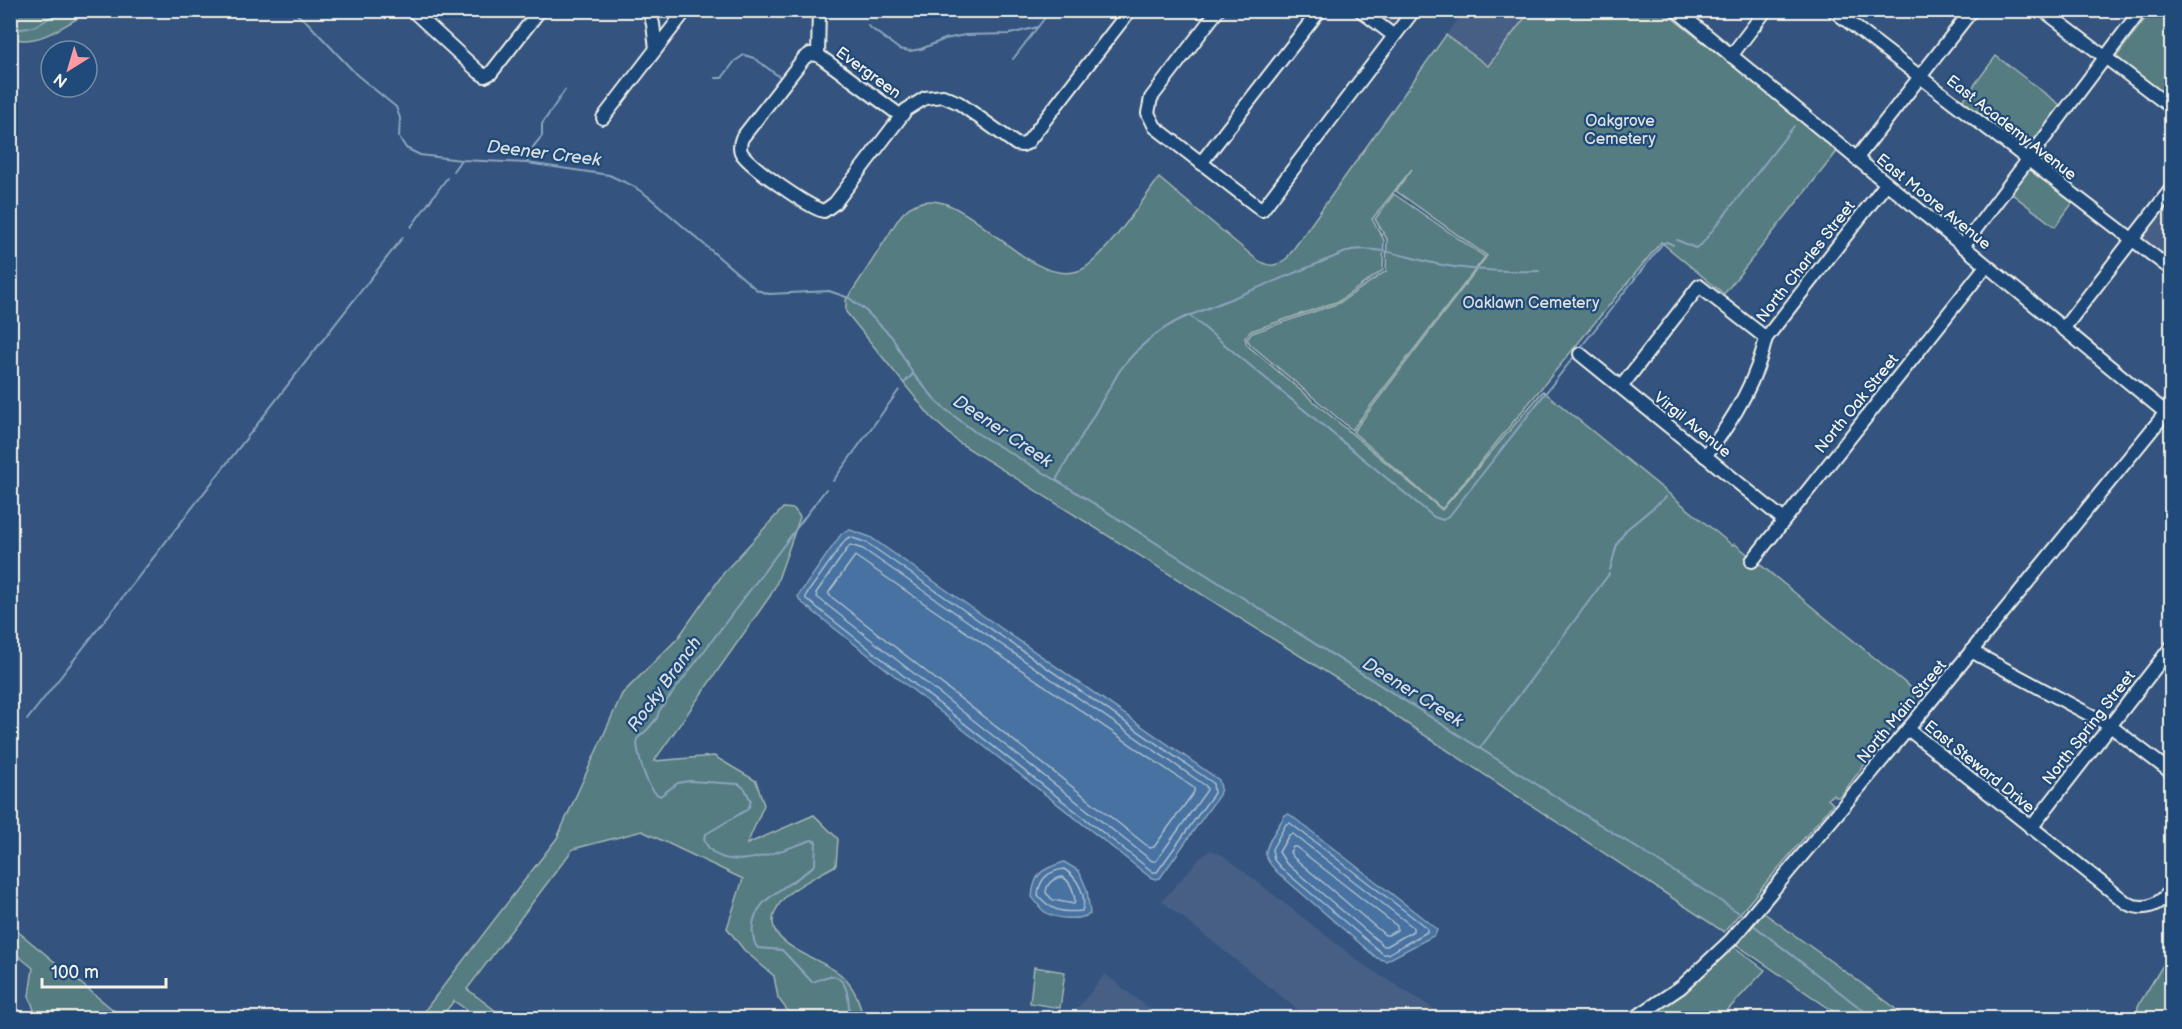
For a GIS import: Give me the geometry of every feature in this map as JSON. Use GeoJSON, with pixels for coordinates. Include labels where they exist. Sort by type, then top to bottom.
{"type":"FeatureCollection","features":[{"type":"Feature","properties":{"kind":"street"},"geometry":{"type":"LineString","coordinates":[[412,10],[485,76],[491,74],[540,10]]}},
{"type":"Feature","properties":{"kind":"street"},"geometry":{"type":"LineString","coordinates":[[649,10],[656,49]]}},
{"type":"Feature","properties":{"kind":"street"},"geometry":{"type":"LineString","coordinates":[[603,118],[686,10]]}},
{"type":"Feature","properties":{"kind":"street"},"geometry":{"type":"LineString","coordinates":[[819,10],[818,55],[810,54],[804,58],[742,138],[740,151],[776,182],[811,207],[824,211],[830,208],[901,116],[912,105],[926,98],[943,96],[959,103],[1016,144],[1027,143],[1130,10]]}},
{"type":"Feature","properties":{"kind":"street"},"geometry":{"type":"LineString","coordinates":[[1218,10],[1151,98],[1148,113],[1155,127],[1262,210],[1413,10]]}},
{"type":"Feature","properties":{"kind":"street"},"geometry":{"type":"LineString","coordinates":[[1201,163],[1320,10]]}},
{"type":"Feature","properties":{"kind":"street"},"geometry":{"type":"LineString","coordinates":[[1360,10],[1394,36]]}},
{"type":"Feature","properties":{"kind":"street","name":"East Moore Avenue"},"geometry":{"type":"LineString","coordinates":[[1676,10],[2063,329],[2170,411]]}},
{"type":"Feature","properties":{"kind":"street"},"geometry":{"type":"LineString","coordinates":[[1731,56],[1766,10]]}},
{"type":"Feature","properties":{"kind":"street","name":"East Academy Avenue"},"geometry":{"type":"LineString","coordinates":[[1833,10],[2172,270]]}},
{"type":"Feature","properties":{"kind":"street"},"geometry":{"type":"LineString","coordinates":[[1856,159],[1972,10]]}},
{"type":"Feature","properties":{"kind":"street"},"geometry":{"type":"LineString","coordinates":[[2043,10],[2172,108]]}},
{"type":"Feature","properties":{"kind":"street"},"geometry":{"type":"LineString","coordinates":[[1963,246],[2141,10]]}},
{"type":"Feature","properties":{"kind":"street","name":"Evergreen"},"geometry":{"type":"LineString","coordinates":[[818,55],[901,116]]}},
{"type":"Feature","properties":{"kind":"street","name":"North Charles Street"},"geometry":{"type":"LineString","coordinates":[[1705,456],[1733,418],[1746,394],[1766,338],[1886,184]]}},
{"type":"Feature","properties":{"kind":"street"},"geometry":{"type":"LineString","coordinates":[[2063,329],[2172,188]]}},
{"type":"Feature","properties":{"kind":"street","name":"North Oak Street"},"geometry":{"type":"LineString","coordinates":[[1752,561],[1986,266]]}},
{"type":"Feature","properties":{"kind":"street"},"geometry":{"type":"LineString","coordinates":[[1621,387],[1699,286],[1766,338]]}},
{"type":"Feature","properties":{"kind":"street","name":"Virgil Avenue"},"geometry":{"type":"LineString","coordinates":[[1580,354],[1784,520]]}},
{"type":"Feature","properties":{"kind":"street","name":"North Main Street"},"geometry":{"type":"LineString","coordinates":[[1635,1018],[1681,987],[1731,940],[2170,411]]}},
{"type":"Feature","properties":{"kind":"street","name":"North Spring Street"},"geometry":{"type":"LineString","coordinates":[[2031,828],[2172,646]]}},
{"type":"Feature","properties":{"kind":"street"},"geometry":{"type":"LineString","coordinates":[[1971,651],[2109,725],[2172,773]]}},
{"type":"Feature","properties":{"kind":"street","name":"East Steward Drive"},"geometry":{"type":"LineString","coordinates":[[1908,729],[2128,904],[2138,908],[2150,906],[2162,901],[2172,889]]}},
{"type":"Feature","properties":{"kind":"shaded area"},"geometry":{"type":"Polygon","coordinates":[[[1367,11],[1407,11],[1392,30],[1367,11]]]}},
{"type":"Feature","properties":{"kind":"shaded area"},"geometry":{"type":"Polygon","coordinates":[[[1465,11],[1530,11],[1488,66],[1446,35],[1465,11]]]}},
{"type":"Feature","properties":{"kind":"shaded area"},"geometry":{"type":"Polygon","coordinates":[[[2171,194],[2171,266],[2137,241],[2171,194]]]}},
{"type":"Feature","properties":{"kind":"shaded area"},"geometry":{"type":"Polygon","coordinates":[[[1211,850],[1224,856],[1365,966],[1449,1018],[1308,1018],[1162,901],[1201,857],[1211,850]]]}},
{"type":"Feature","properties":{"kind":"shaded area"},"geometry":{"type":"Polygon","coordinates":[[[1105,974],[1129,993],[1161,1018],[1070,1018],[1105,974]]]}},
{"type":"Feature","properties":{"kind":"green space"},"geometry":{"type":"Polygon","coordinates":[[[11,10],[90,11],[52,33],[21,40],[11,38],[11,10]]]}},
{"type":"Feature","properties":{"kind":"green space"},"geometry":{"type":"Polygon","coordinates":[[[1530,11],[1663,11],[1839,149],[1724,294],[1661,242],[1442,509],[1353,432],[1487,256],[1396,191],[1412,169],[1372,219],[1384,240],[1383,270],[1339,301],[1251,331],[1245,338],[1247,345],[1442,510],[1543,391],[1915,691],[1916,696],[1840,797],[1833,794],[1828,799],[1833,804],[1724,932],[1374,702],[958,442],[931,417],[846,312],[846,300],[899,218],[904,212],[924,201],[945,204],[966,214],[1034,263],[1056,272],[1078,271],[1098,257],[1133,215],[1159,178],[1256,259],[1268,265],[1279,264],[1287,258],[1446,35],[1488,66],[1530,11]]]}},
{"type":"Feature","properties":{"kind":"green space"},"geometry":{"type":"Polygon","coordinates":[[[2151,11],[2171,11],[2171,100],[2116,57],[2151,11]]]}},
{"type":"Feature","properties":{"kind":"green space"},"geometry":{"type":"Polygon","coordinates":[[[1996,56],[2064,108],[2027,156],[1960,104],[1996,56]]]}},
{"type":"Feature","properties":{"kind":"green space"},"geometry":{"type":"Polygon","coordinates":[[[2030,168],[2074,201],[2055,227],[2011,193],[2030,168]]]}},
{"type":"Feature","properties":{"kind":"green space"},"geometry":{"type":"Polygon","coordinates":[[[1394,194],[1485,257],[1352,430],[1250,344],[1247,339],[1252,333],[1339,303],[1386,271],[1387,239],[1375,219],[1394,194]]]}},
{"type":"Feature","properties":{"kind":"green space"},"geometry":{"type":"Polygon","coordinates":[[[783,508],[794,509],[800,517],[776,585],[654,761],[714,756],[756,781],[764,805],[747,844],[814,815],[838,839],[836,865],[789,893],[775,912],[773,925],[778,935],[788,944],[845,978],[856,994],[862,1018],[793,1018],[778,998],[774,976],[744,950],[727,928],[743,879],[642,831],[573,849],[467,989],[505,1018],[478,1018],[454,1001],[440,1018],[419,1018],[557,838],[622,694],[678,638],[725,571],[783,508]]]}},
{"type":"Feature","properties":{"kind":"green space"},"geometry":{"type":"Polygon","coordinates":[[[1764,913],[1890,1004],[1905,1018],[1843,1018],[1737,945],[1764,913]]]}},
{"type":"Feature","properties":{"kind":"green space"},"geometry":{"type":"Polygon","coordinates":[[[10,926],[123,1018],[37,1018],[29,996],[33,968],[11,950],[10,926]]]}},
{"type":"Feature","properties":{"kind":"green space"},"geometry":{"type":"Polygon","coordinates":[[[1733,946],[1765,970],[1720,1018],[1648,1018],[1688,989],[1733,946]]]}},
{"type":"Feature","properties":{"kind":"green space"},"geometry":{"type":"Polygon","coordinates":[[[2171,952],[2171,1018],[2137,1018],[2138,1006],[2171,952]]]}},
{"type":"Feature","properties":{"kind":"green space"},"geometry":{"type":"Polygon","coordinates":[[[1034,967],[1065,972],[1060,1008],[1030,1003],[1034,967]]]}},
{"type":"Feature","properties":{"kind":"water"},"geometry":{"type":"Polygon","coordinates":[[[850,530],[870,537],[1219,780],[1221,788],[1219,795],[1160,878],[1150,877],[800,601],[798,596],[842,533],[850,530]]]}},
{"type":"Feature","properties":{"kind":"water"},"geometry":{"type":"Polygon","coordinates":[[[1289,814],[1433,926],[1437,930],[1435,935],[1386,961],[1377,958],[1277,872],[1269,862],[1266,855],[1267,846],[1285,815],[1289,814]]]}},
{"type":"Feature","properties":{"kind":"water"},"geometry":{"type":"Polygon","coordinates":[[[1064,862],[1079,871],[1087,890],[1090,914],[1080,918],[1049,914],[1041,909],[1032,897],[1035,882],[1040,873],[1064,862]]]}},
{"type":"Feature","properties":{"kind":"waterway","name":"Deener Creek"},"geometry":{"type":"LineString","coordinates":[[10,27],[31,28],[60,10]]}},
{"type":"Feature","properties":{"kind":"waterway","name":"Deener Creek"},"geometry":{"type":"LineString","coordinates":[[291,10],[307,22],[357,75],[396,107],[400,118],[399,137],[406,148],[420,155],[461,160],[527,163],[609,175],[633,186],[649,197],[757,290],[769,294],[829,291],[849,298],[864,309],[892,337],[913,374],[940,405],[975,432],[1071,489],[1741,914]]}},
{"type":"Feature","properties":{"kind":"waterway"},"geometry":{"type":"LineString","coordinates":[[1013,59],[1051,10]]}},
{"type":"Feature","properties":{"kind":"waterway"},"geometry":{"type":"LineString","coordinates":[[868,26],[899,49],[910,51],[965,35],[1010,34],[1038,27]]}},
{"type":"Feature","properties":{"kind":"waterway"},"geometry":{"type":"LineString","coordinates":[[716,78],[722,78],[735,61],[744,55],[754,58],[781,78]]}},
{"type":"Feature","properties":{"kind":"waterway"},"geometry":{"type":"LineString","coordinates":[[527,163],[533,147],[542,136],[542,124],[565,90]]}},
{"type":"Feature","properties":{"kind":"waterway"},"geometry":{"type":"LineString","coordinates":[[1677,240],[1695,248],[1701,245],[1794,126]]}},
{"type":"Feature","properties":{"kind":"waterway"},"geometry":{"type":"LineString","coordinates":[[453,171],[461,160]]}},
{"type":"Feature","properties":{"kind":"waterway"},"geometry":{"type":"LineString","coordinates":[[411,227],[447,178]]}},
{"type":"Feature","properties":{"kind":"waterway"},"geometry":{"type":"LineString","coordinates":[[27,720],[403,237]]}},
{"type":"Feature","properties":{"kind":"waterway"},"geometry":{"type":"LineString","coordinates":[[1581,347],[1663,243],[1673,245]]}},
{"type":"Feature","properties":{"kind":"waterway"},"geometry":{"type":"LineString","coordinates":[[1056,480],[1120,370],[1147,341],[1181,319],[1351,250],[1384,251],[1462,268],[1539,271]]}},
{"type":"Feature","properties":{"kind":"waterway"},"geometry":{"type":"LineString","coordinates":[[1190,316],[1434,517],[1443,520],[1450,515],[1573,358]]}},
{"type":"Feature","properties":{"kind":"waterway","name":"Rocky Branch"},"geometry":{"type":"LineString","coordinates":[[904,383],[913,374]]}},
{"type":"Feature","properties":{"kind":"waterway","name":"Rocky Branch"},"geometry":{"type":"LineString","coordinates":[[833,481],[899,390]]}},
{"type":"Feature","properties":{"kind":"waterway","name":"Rocky Branch"},"geometry":{"type":"LineString","coordinates":[[826,489],[659,711],[657,718],[637,739],[641,762],[650,787],[660,796],[678,783],[689,781],[739,784],[745,789],[751,801],[748,809],[706,834],[704,839],[712,851],[723,858],[737,860],[753,858],[812,840],[816,842],[815,864],[765,901],[753,922],[753,935],[758,948],[782,950],[812,982],[831,976],[842,981],[847,992],[849,1018]]}},
{"type":"Feature","properties":{"kind":"waterway"},"geometry":{"type":"LineString","coordinates":[[1610,570],[1617,544],[1626,530],[1666,497]]}},
{"type":"Feature","properties":{"kind":"waterway"},"geometry":{"type":"LineString","coordinates":[[1480,748],[1609,574]]}},
{"type":"Feature","properties":{"kind":"waterway","name":"Deener Creek"},"geometry":{"type":"LineString","coordinates":[[1752,924],[1873,1018]]}},
{"type":"Feature","properties":{"kind":"waterway"},"geometry":{"type":"LineString","coordinates":[[2167,1018],[2166,1010],[2172,994]]}},
{"type":"Feature","properties":{"kind":"park label","name":"Oakgrove Cemetery"},"geometry":{"type":"Point","coordinates":[1620,129]}},
{"type":"Feature","properties":{"kind":"park label","name":"Oaklawn Cemetery"},"geometry":{"type":"Point","coordinates":[1531,302]}}]}
